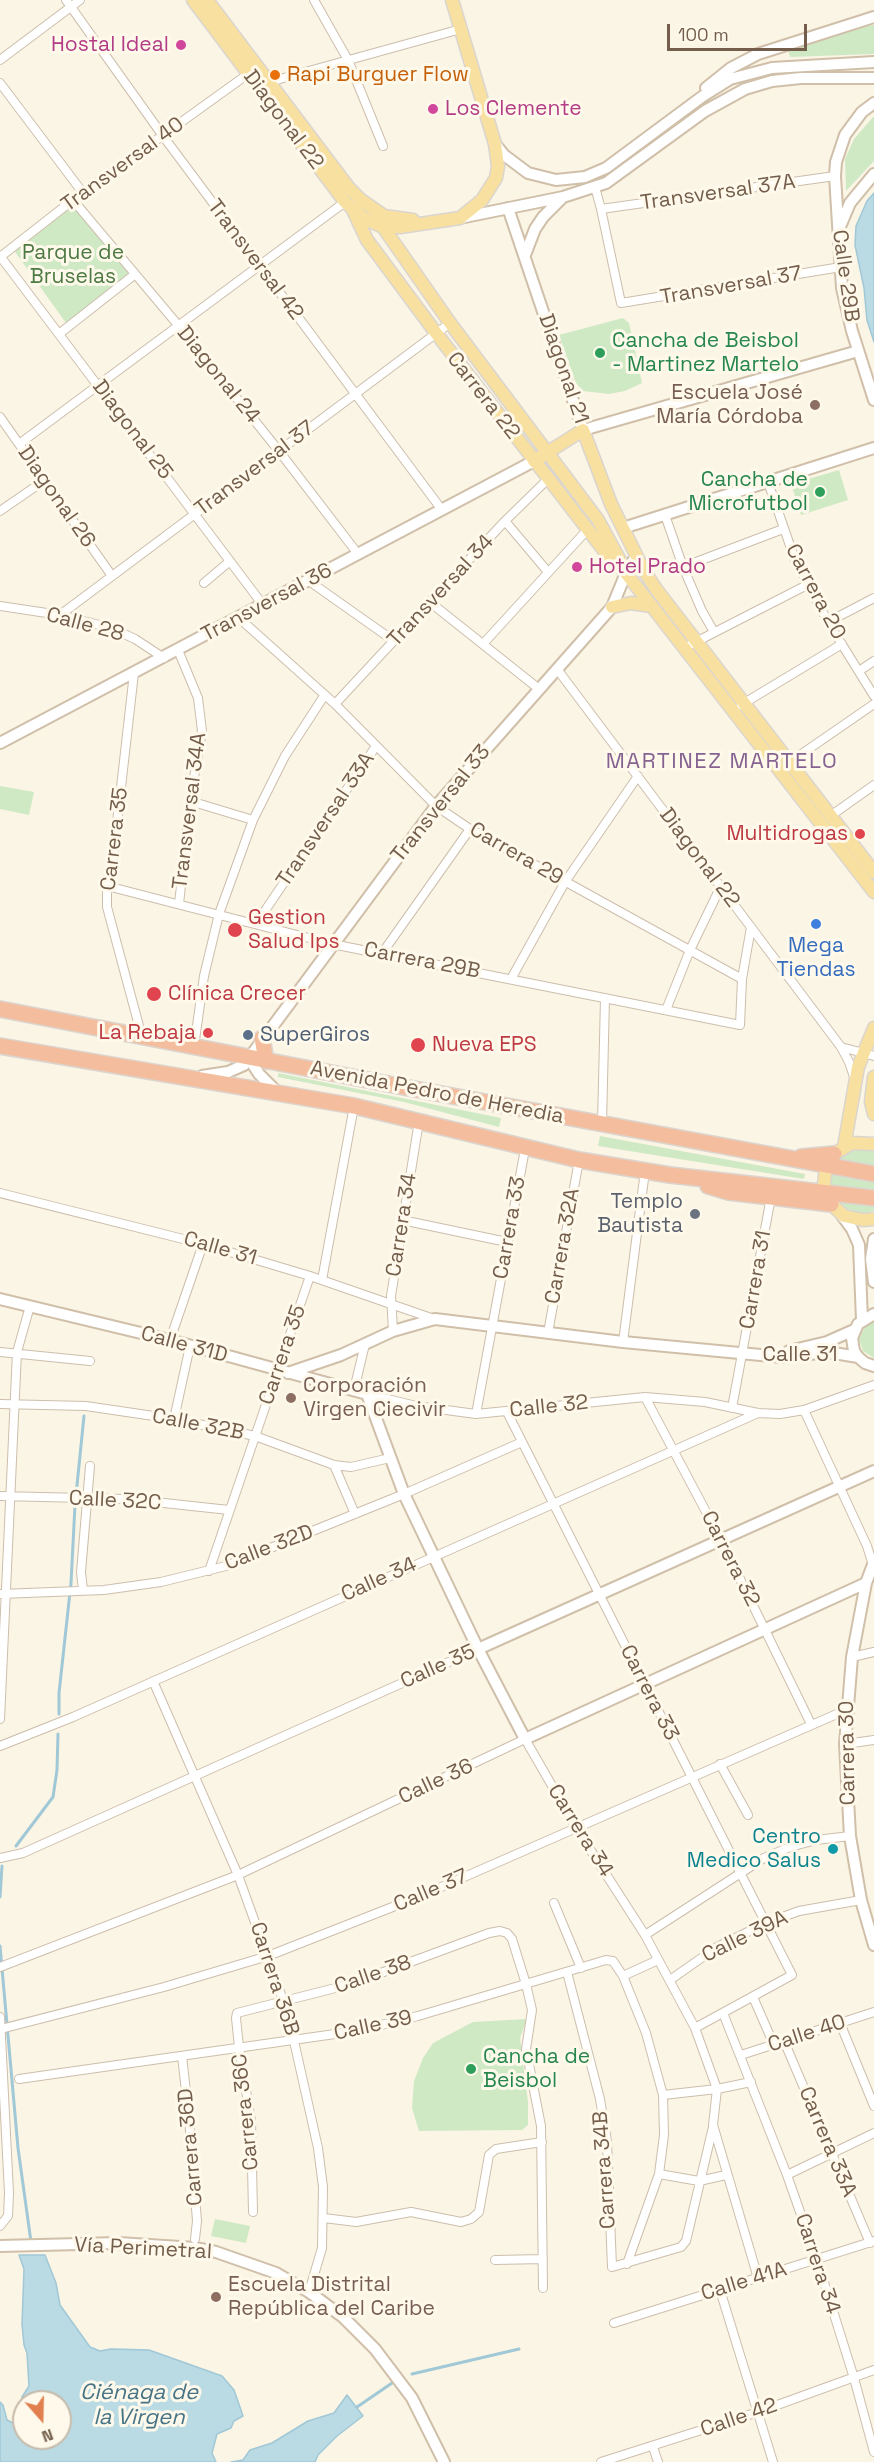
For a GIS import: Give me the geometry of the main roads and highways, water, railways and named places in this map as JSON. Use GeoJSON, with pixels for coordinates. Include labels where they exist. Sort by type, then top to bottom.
{"type":"FeatureCollection","features":[{"type":"Feature","properties":{"kind":"highway","name":"Avenida Pedro de Heredia"},"geometry":{"type":"LineString","coordinates":[[0,1009],[784,1159],[835,1156],[874,1174]]}},
{"type":"Feature","properties":{"kind":"highway"},"geometry":{"type":"LineString","coordinates":[[262,1038],[266,1061]]}},
{"type":"Feature","properties":{"kind":"highway","name":"Avenida Pedro de Heredia"},"geometry":{"type":"LineString","coordinates":[[0,1046],[354,1106],[419,1120],[525,1149],[579,1160],[831,1202],[874,1198]]}},
{"type":"Feature","properties":{"kind":"highway"},"geometry":{"type":"LineString","coordinates":[[670,1175],[728,1192],[831,1202]]}},
{"type":"Feature","properties":{"kind":"main road","name":"Diagonal 22"},"geometry":{"type":"LineString","coordinates":[[193,0],[248,74],[361,200],[384,216],[426,222]]}},
{"type":"Feature","properties":{"kind":"main road","name":"Diagonal 22"},"geometry":{"type":"LineString","coordinates":[[207,0],[269,82],[292,123],[349,206],[383,227]]}},
{"type":"Feature","properties":{"kind":"main road"},"geometry":{"type":"LineString","coordinates":[[383,227],[400,227],[460,218],[482,200],[496,178],[498,166],[495,144],[452,0]]}},
{"type":"Feature","properties":{"kind":"main road","name":"Carrera 22"},"geometry":{"type":"LineString","coordinates":[[349,206],[367,240],[436,333],[578,516],[593,525]]}},
{"type":"Feature","properties":{"kind":"main road","name":"Carrera 22"},"geometry":{"type":"LineString","coordinates":[[383,227],[450,323],[547,453],[593,525],[606,553],[626,573],[778,771],[870,871],[874,892]]}},
{"type":"Feature","properties":{"kind":"main road","name":"Diagonal 21"},"geometry":{"type":"LineString","coordinates":[[547,453],[583,430],[600,478],[623,528]]}},
{"type":"Feature","properties":{"kind":"main road"},"geometry":{"type":"LineString","coordinates":[[534,461],[547,453]]}},
{"type":"Feature","properties":{"kind":"main road"},"geometry":{"type":"LineString","coordinates":[[593,525],[623,528]]}},
{"type":"Feature","properties":{"kind":"main road","name":"Carrera 22"},"geometry":{"type":"LineString","coordinates":[[623,528],[636,556],[656,589],[789,762],[825,820]]}},
{"type":"Feature","properties":{"kind":"main road"},"geometry":{"type":"LineString","coordinates":[[612,608],[631,603],[651,606]]}},
{"type":"Feature","properties":{"kind":"main road"},"geometry":{"type":"LineString","coordinates":[[874,1028],[868,1055],[855,1080],[835,1156],[824,1174],[831,1202],[853,1219],[874,1219]]}},
{"type":"Feature","properties":{"kind":"main road"},"geometry":{"type":"LineString","coordinates":[[874,1077],[872,1102],[874,1114]]}},
{"type":"Feature","properties":{"kind":"main road"},"geometry":{"type":"LineString","coordinates":[[835,1156],[861,1142],[874,1143]]}},
{"type":"Feature","properties":{"kind":"water"},"geometry":{"type":"Polygon","coordinates":[[[874,193],[874,342],[867,320],[864,288],[855,245],[856,226],[867,201],[874,193]]]}},
{"type":"Feature","properties":{"kind":"water","name":"Ciénaga de la Virgen"},"geometry":{"type":"Polygon","coordinates":[[[19,2255],[45,2255],[56,2283],[60,2305],[90,2347],[100,2351],[149,2350],[222,2376],[234,2390],[243,2416],[234,2421],[231,2428],[217,2434],[212,2453],[216,2462],[0,2462],[0,2402],[7,2420],[12,2422],[12,2450],[72,2450],[72,2390],[26,2390],[29,2386],[27,2353],[22,2324],[24,2269],[19,2255]]]}},
{"type":"Feature","properties":{"kind":"water","name":"Ciénaga de la Virgen"},"geometry":{"type":"Polygon","coordinates":[[[347,2395],[363,2416],[337,2436],[318,2455],[315,2462],[231,2462],[243,2460],[250,2450],[272,2443],[308,2421],[334,2413],[347,2395]]]}},
{"type":"Feature","properties":{"kind":"waterway"},"geometry":{"type":"LineString","coordinates":[[59,1714],[84,1416]]}},
{"type":"Feature","properties":{"kind":"waterway"},"geometry":{"type":"LineString","coordinates":[[16,1846],[53,1797],[57,1770],[58,1734]]}},
{"type":"Feature","properties":{"kind":"waterway"},"geometry":{"type":"LineString","coordinates":[[0,1897],[2,1866]]}},
{"type":"Feature","properties":{"kind":"waterway"},"geometry":{"type":"LineString","coordinates":[[0,1946],[18,2148],[31,2242]]}},
{"type":"Feature","properties":{"kind":"waterway"},"geometry":{"type":"LineString","coordinates":[[412,2374],[519,2349]]}},
{"type":"Feature","properties":{"kind":"waterway"},"geometry":{"type":"LineString","coordinates":[[357,2407],[395,2381]]}},
{"type":"Feature","properties":{"kind":"place","name":"Hostal Ideal"},"geometry":{"type":"Point","coordinates":[181,45]}},
{"type":"Feature","properties":{"kind":"place","name":"Rapi Burguer Flow"},"geometry":{"type":"Point","coordinates":[275,75]}},
{"type":"Feature","properties":{"kind":"place","name":"Los Clemente"},"geometry":{"type":"Point","coordinates":[433,109]}},
{"type":"Feature","properties":{"kind":"place","name":"Cancha de Beisbol - Martinez Martelo"},"geometry":{"type":"Point","coordinates":[600,353]}},
{"type":"Feature","properties":{"kind":"place","name":"Escuela José María Córdoba"},"geometry":{"type":"Point","coordinates":[815,405]}},
{"type":"Feature","properties":{"kind":"place","name":"Cancha de Microfutbol"},"geometry":{"type":"Point","coordinates":[820,492]}},
{"type":"Feature","properties":{"kind":"place","name":"Hotel Prado"},"geometry":{"type":"Point","coordinates":[577,567]}},
{"type":"Feature","properties":{"kind":"place","name":"Multidrogas"},"geometry":{"type":"Point","coordinates":[860,834]}},
{"type":"Feature","properties":{"kind":"place","name":"Mega Tiendas"},"geometry":{"type":"Point","coordinates":[816,924]}},
{"type":"Feature","properties":{"kind":"place","name":"Gestion Salud Ips"},"geometry":{"type":"Point","coordinates":[235,930]}},
{"type":"Feature","properties":{"kind":"place","name":"Clínica Crecer"},"geometry":{"type":"Point","coordinates":[154,994]}},
{"type":"Feature","properties":{"kind":"place","name":"La Rebaja"},"geometry":{"type":"Point","coordinates":[208,1033]}},
{"type":"Feature","properties":{"kind":"place","name":"SuperGiros"},"geometry":{"type":"Point","coordinates":[248,1035]}},
{"type":"Feature","properties":{"kind":"place","name":"Nueva EPS"},"geometry":{"type":"Point","coordinates":[418,1045]}},
{"type":"Feature","properties":{"kind":"place","name":"Templo Bautista"},"geometry":{"type":"Point","coordinates":[695,1214]}},
{"type":"Feature","properties":{"kind":"place","name":"Corporación Virgen Ciecivir"},"geometry":{"type":"Point","coordinates":[291,1398]}},
{"type":"Feature","properties":{"kind":"place","name":"Centro Medico Salus"},"geometry":{"type":"Point","coordinates":[833,1849]}},
{"type":"Feature","properties":{"kind":"place","name":"Cancha de Beisbol"},"geometry":{"type":"Point","coordinates":[471,2069]}},
{"type":"Feature","properties":{"kind":"place","name":"Escuela Distrital República del Caribe"},"geometry":{"type":"Point","coordinates":[216,2297]}},
{"type":"Feature","properties":{"kind":"district","name":"MARTINEZ MARTELO"},"geometry":{"type":"Point","coordinates":[722,762]}},
{"type":"Feature","properties":{"kind":"park label","name":"Parque de Bruselas"},"geometry":{"type":"Point","coordinates":[73,265]}}]}
